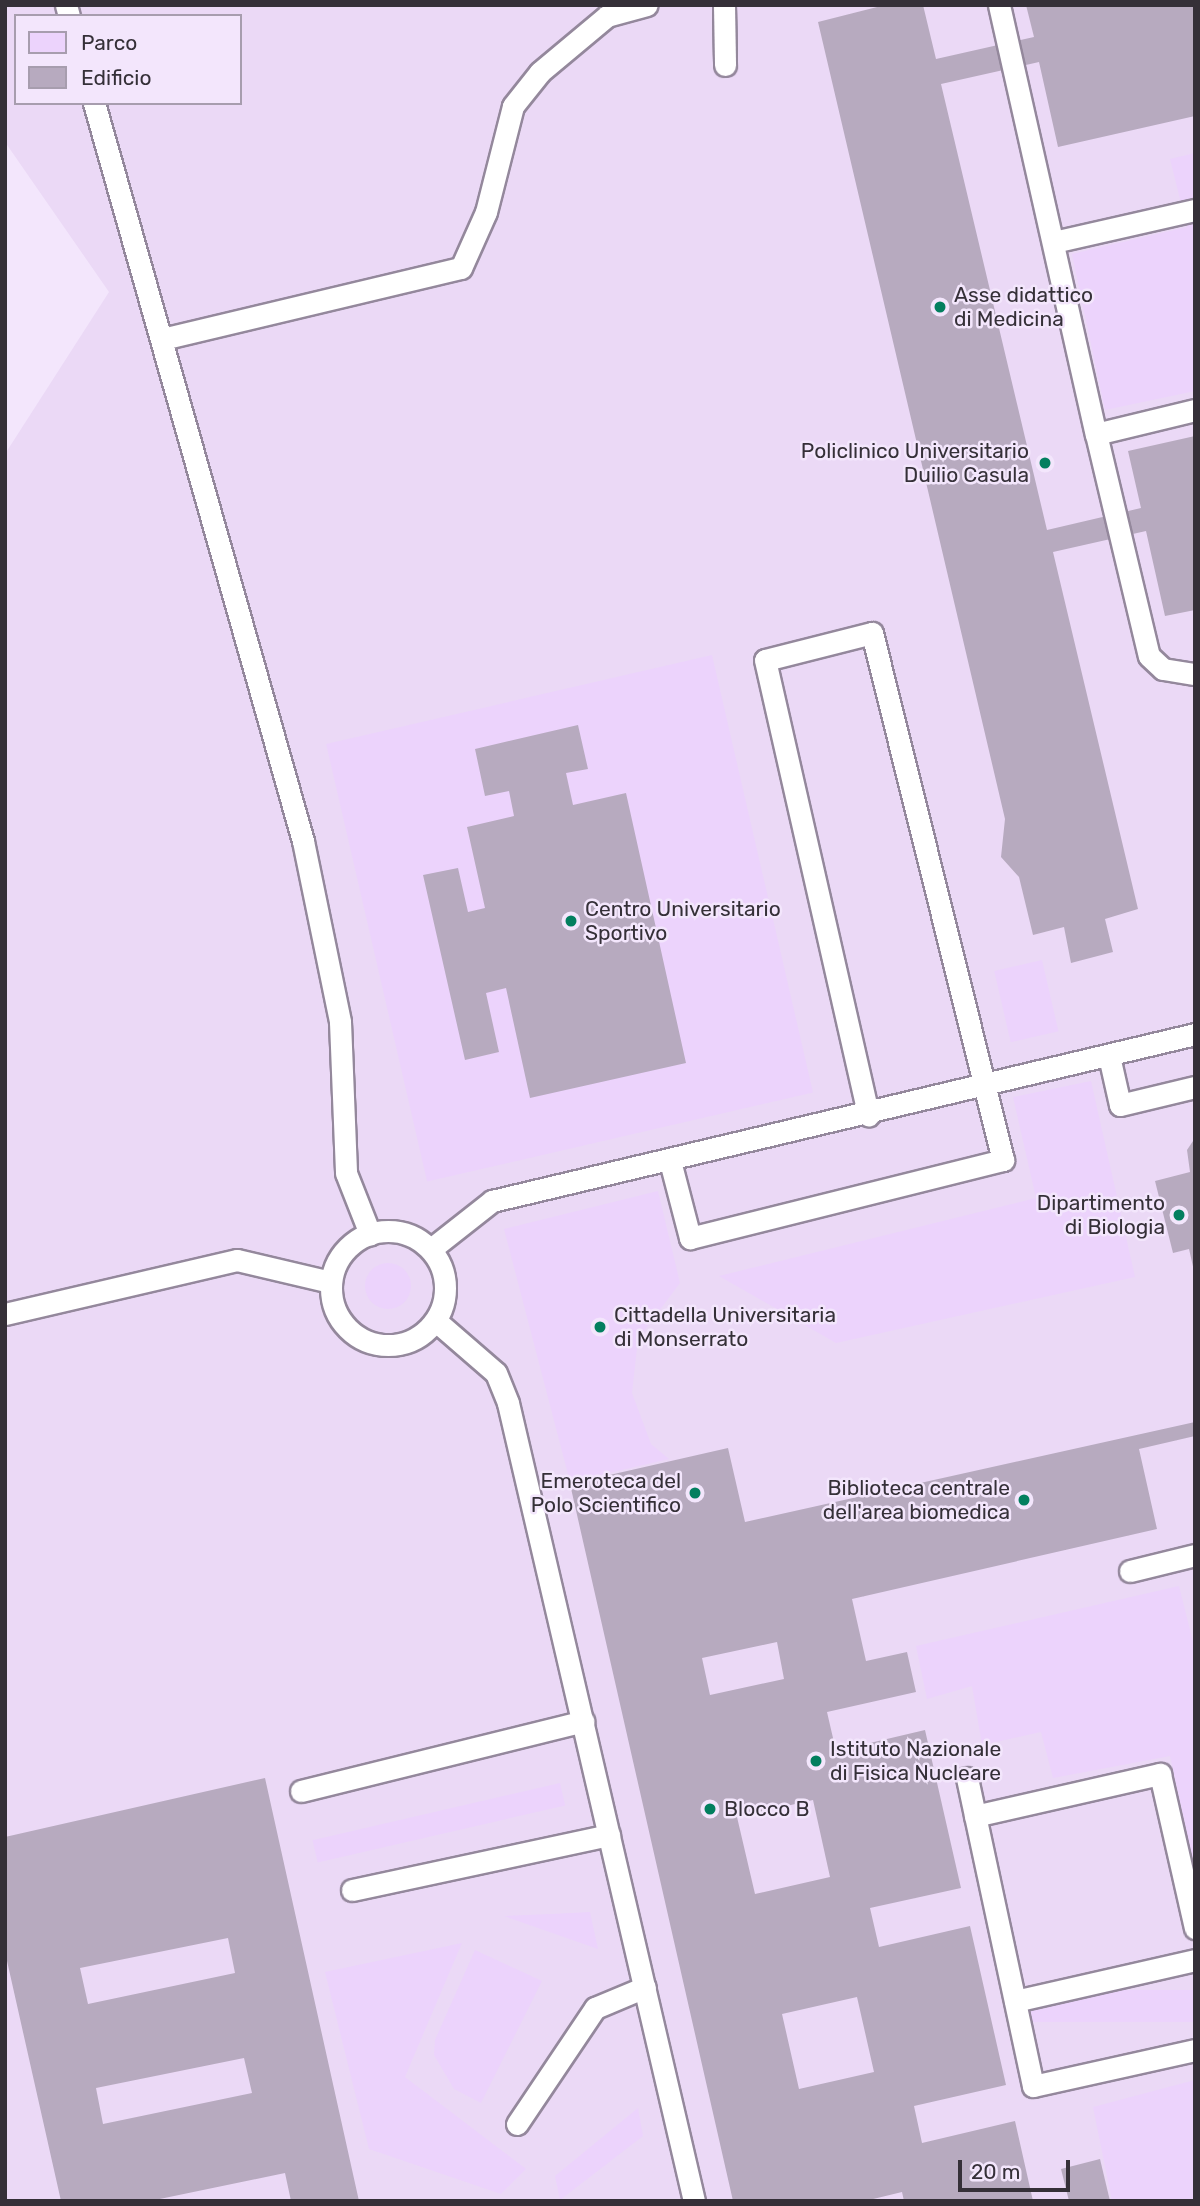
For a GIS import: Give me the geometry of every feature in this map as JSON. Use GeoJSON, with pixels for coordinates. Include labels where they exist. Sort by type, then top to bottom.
{"type":"FeatureCollection","features":[{"type":"Feature","properties":{"kind":"lane"},"geometry":{"type":"LineString","coordinates":[[162,339],[461,268],[486,212],[513,106],[540,72],[607,16],[647,5]]}},
{"type":"Feature","properties":{"kind":"lane"},"geometry":{"type":"LineString","coordinates":[[724,5],[725,65]]}},
{"type":"Feature","properties":{"kind":"lane"},"geometry":{"type":"LineString","coordinates":[[999,5],[1149,656],[1163,669],[1195,674]]}},
{"type":"Feature","properties":{"kind":"lane"},"geometry":{"type":"LineString","coordinates":[[95,105],[303,841],[341,1022],[344,1164],[370,1234]]}},
{"type":"Feature","properties":{"kind":"lane"},"geometry":{"type":"LineString","coordinates":[[1054,242],[1195,210]]}},
{"type":"Feature","properties":{"kind":"lane"},"geometry":{"type":"LineString","coordinates":[[1097,435],[1195,411]]}},
{"type":"Feature","properties":{"kind":"lane"},"geometry":{"type":"LineString","coordinates":[[670,1161],[690,1238],[1003,1160],[872,633],[765,660],[868,1115]]}},
{"type":"Feature","properties":{"kind":"lane"},"geometry":{"type":"LineString","coordinates":[[431,1249],[492,1201],[868,1115],[1195,1034]]}},
{"type":"Feature","properties":{"kind":"lane"},"geometry":{"type":"LineString","coordinates":[[1109,1056],[1120,1105],[1195,1087]]}},
{"type":"Feature","properties":{"kind":"lane"},"geometry":{"type":"LineString","coordinates":[[398,1231],[431,1249],[446,1284],[436,1321],[406,1343],[368,1343],[339,1319],[330,1282],[346,1248],[370,1234],[398,1231]]}},
{"type":"Feature","properties":{"kind":"lane"},"geometry":{"type":"LineString","coordinates":[[5,1314],[237,1260],[330,1282]]}},
{"type":"Feature","properties":{"kind":"lane"},"geometry":{"type":"LineString","coordinates":[[436,1321],[487,1364],[502,1385],[583,1721],[693,2200]]}},
{"type":"Feature","properties":{"kind":"lane"},"geometry":{"type":"LineString","coordinates":[[1130,1571],[1195,1555]]}},
{"type":"Feature","properties":{"kind":"lane"},"geometry":{"type":"LineString","coordinates":[[302,1791],[583,1721]]}},
{"type":"Feature","properties":{"kind":"lane"},"geometry":{"type":"LineString","coordinates":[[975,1816],[1160,1774],[1195,1928]]}},
{"type":"Feature","properties":{"kind":"lane"},"geometry":{"type":"LineString","coordinates":[[967,1778],[1033,2086],[1195,2050]]}},
{"type":"Feature","properties":{"kind":"lane"},"geometry":{"type":"LineString","coordinates":[[352,1890],[609,1835]]}},
{"type":"Feature","properties":{"kind":"lane"},"geometry":{"type":"LineString","coordinates":[[1015,2001],[1195,1960]]}},
{"type":"Feature","properties":{"kind":"lane"},"geometry":{"type":"LineString","coordinates":[[517,2124],[594,2008],[645,1987]]}},
{"type":"Feature","properties":{"kind":"shaded area","name":"Cittadella Universitaria di Monserrato"},"geometry":{"type":"Polygon","coordinates":[[[5,5],[1195,5],[1195,2201],[5,2201],[5,454],[109,292],[5,142],[5,5]]]}},
{"type":"Feature","properties":{"kind":"green space"},"geometry":{"type":"Polygon","coordinates":[[[1195,153],[1195,391],[1105,410],[1072,254],[1187,227],[1170,159],[1195,153]]]}},
{"type":"Feature","properties":{"kind":"green space","name":"Centro Universitario Sportivo"},"geometry":{"type":"Polygon","coordinates":[[[712,655],[813,1092],[427,1182],[326,744],[712,655]]]}},
{"type":"Feature","properties":{"kind":"green space"},"geometry":{"type":"Polygon","coordinates":[[[1042,960],[1058,1031],[1011,1042],[994,971],[1042,960]]]}},
{"type":"Feature","properties":{"kind":"green space"},"geometry":{"type":"Polygon","coordinates":[[[1091,1081],[1135,1277],[836,1343],[719,1276],[1036,1198],[1013,1097],[1091,1081]]]}},
{"type":"Feature","properties":{"kind":"green space"},"geometry":{"type":"Polygon","coordinates":[[[658,1191],[680,1283],[638,1339],[632,1393],[651,1444],[669,1459],[570,1482],[504,1229],[658,1191]]]}},
{"type":"Feature","properties":{"kind":"green space"},"geometry":{"type":"Polygon","coordinates":[[[388,1263],[404,1270],[411,1286],[404,1302],[388,1309],[372,1302],[365,1286],[372,1270],[388,1263]]]}},
{"type":"Feature","properties":{"kind":"green space"},"geometry":{"type":"Polygon","coordinates":[[[1179,1586],[1195,1650],[1195,1870],[1170,1756],[1053,1778],[1041,1732],[982,1745],[972,1686],[927,1699],[916,1646],[1179,1586]]]}},
{"type":"Feature","properties":{"kind":"green space"},"geometry":{"type":"Polygon","coordinates":[[[560,1783],[565,1805],[318,1863],[313,1840],[560,1783]]]}},
{"type":"Feature","properties":{"kind":"green space"},"geometry":{"type":"Polygon","coordinates":[[[590,1912],[598,1949],[504,1916],[552,1914],[590,1912]]]}},
{"type":"Feature","properties":{"kind":"green space"},"geometry":{"type":"Polygon","coordinates":[[[462,1943],[405,2077],[526,2169],[501,2194],[369,2149],[325,1972],[462,1943]]]}},
{"type":"Feature","properties":{"kind":"green space"},"geometry":{"type":"Polygon","coordinates":[[[475,1950],[542,1981],[481,2103],[454,2089],[434,2055],[435,2040],[475,1950]]]}},
{"type":"Feature","properties":{"kind":"green space"},"geometry":{"type":"Polygon","coordinates":[[[1031,1990],[1195,1990],[1195,2022],[1031,2022],[1031,1990]]]}},
{"type":"Feature","properties":{"kind":"green space"},"geometry":{"type":"Polygon","coordinates":[[[1195,2080],[1195,2201],[1112,2201],[1093,2107],[1195,2080]]]}},
{"type":"Feature","properties":{"kind":"green space"},"geometry":{"type":"Polygon","coordinates":[[[638,2108],[643,2136],[560,2200],[555,2176],[638,2108]]]}},
{"type":"Feature","properties":{"kind":"building","name":"Asse didattico di Medicina"},"geometry":{"type":"Polygon","coordinates":[[[885,5],[923,5],[936,59],[1034,37],[1026,5],[1195,5],[1195,116],[1058,147],[1039,62],[941,84],[1047,530],[1141,508],[1128,451],[1195,436],[1195,610],[1165,616],[1146,531],[1053,552],[1138,909],[1105,919],[1113,952],[1071,963],[1064,927],[1033,935],[1019,877],[1001,857],[1005,819],[818,22],[885,5]]]}},
{"type":"Feature","properties":{"kind":"building"},"geometry":{"type":"Polygon","coordinates":[[[578,725],[588,769],[566,773],[573,805],[626,793],[686,1063],[530,1098],[506,988],[486,993],[499,1052],[465,1060],[423,875],[458,868],[468,912],[485,908],[467,827],[514,816],[509,791],[485,796],[475,749],[578,725]]]}},
{"type":"Feature","properties":{"kind":"building","name":"Dipartimento di Biologia"},"geometry":{"type":"Polygon","coordinates":[[[1195,1138],[1194,1271],[1189,1249],[1173,1253],[1155,1181],[1190,1172],[1187,1150],[1195,1138]]]}},
{"type":"Feature","properties":{"kind":"building","name":"Blocco B"},"geometry":{"type":"Polygon","coordinates":[[[1195,1422],[1195,1436],[1139,1449],[1157,1529],[852,1599],[866,1661],[907,1652],[916,1692],[827,1712],[836,1751],[925,1730],[961,1888],[870,1908],[879,1947],[970,1926],[1006,2085],[914,2106],[922,2143],[1015,2121],[1033,2201],[904,2201],[902,2192],[865,2201],[733,2201],[570,1484],[728,1448],[745,1522],[1195,1422]],[[777,1642],[702,1658],[710,1695],[784,1679],[777,1642]],[[813,1800],[737,1817],[755,1894],[830,1877],[813,1800]],[[857,1997],[782,2014],[799,2089],[874,2072],[857,1997]]]}},
{"type":"Feature","properties":{"kind":"building"},"geometry":{"type":"Polygon","coordinates":[[[265,1778],[359,2201],[291,2201],[285,2173],[150,2201],[61,2201],[5,1952],[5,1837],[265,1778]],[[228,1938],[80,1968],[88,2004],[235,1973],[228,1938]],[[244,2058],[96,2088],[103,2124],[252,2093],[244,2058]]]}},
{"type":"Feature","properties":{"kind":"building"},"geometry":{"type":"Polygon","coordinates":[[[1100,2159],[1110,2201],[1069,2201],[1061,2169],[1100,2159]]]}},
{"type":"Feature","properties":{"kind":"place","name":"Asse didattico di Medicina"},"geometry":{"type":"Point","coordinates":[940,307]}},
{"type":"Feature","properties":{"kind":"place","name":"Policlinico Universitario Duilio Casula"},"geometry":{"type":"Point","coordinates":[1045,463]}},
{"type":"Feature","properties":{"kind":"place","name":"Centro Universitario Sportivo"},"geometry":{"type":"Point","coordinates":[571,921]}},
{"type":"Feature","properties":{"kind":"place","name":"Dipartimento di Biologia"},"geometry":{"type":"Point","coordinates":[1179,1215]}},
{"type":"Feature","properties":{"kind":"place","name":"Cittadella Universitaria di Monserrato"},"geometry":{"type":"Point","coordinates":[600,1327]}},
{"type":"Feature","properties":{"kind":"place","name":"Emeroteca del Polo Scientifico"},"geometry":{"type":"Point","coordinates":[695,1493]}},
{"type":"Feature","properties":{"kind":"place","name":"Biblioteca centrale dell'area biomedica"},"geometry":{"type":"Point","coordinates":[1024,1500]}},
{"type":"Feature","properties":{"kind":"place","name":"Istituto Nazionale di Fisica Nucleare"},"geometry":{"type":"Point","coordinates":[816,1761]}},
{"type":"Feature","properties":{"kind":"place","name":"Blocco B"},"geometry":{"type":"Point","coordinates":[710,1809]}}]}
